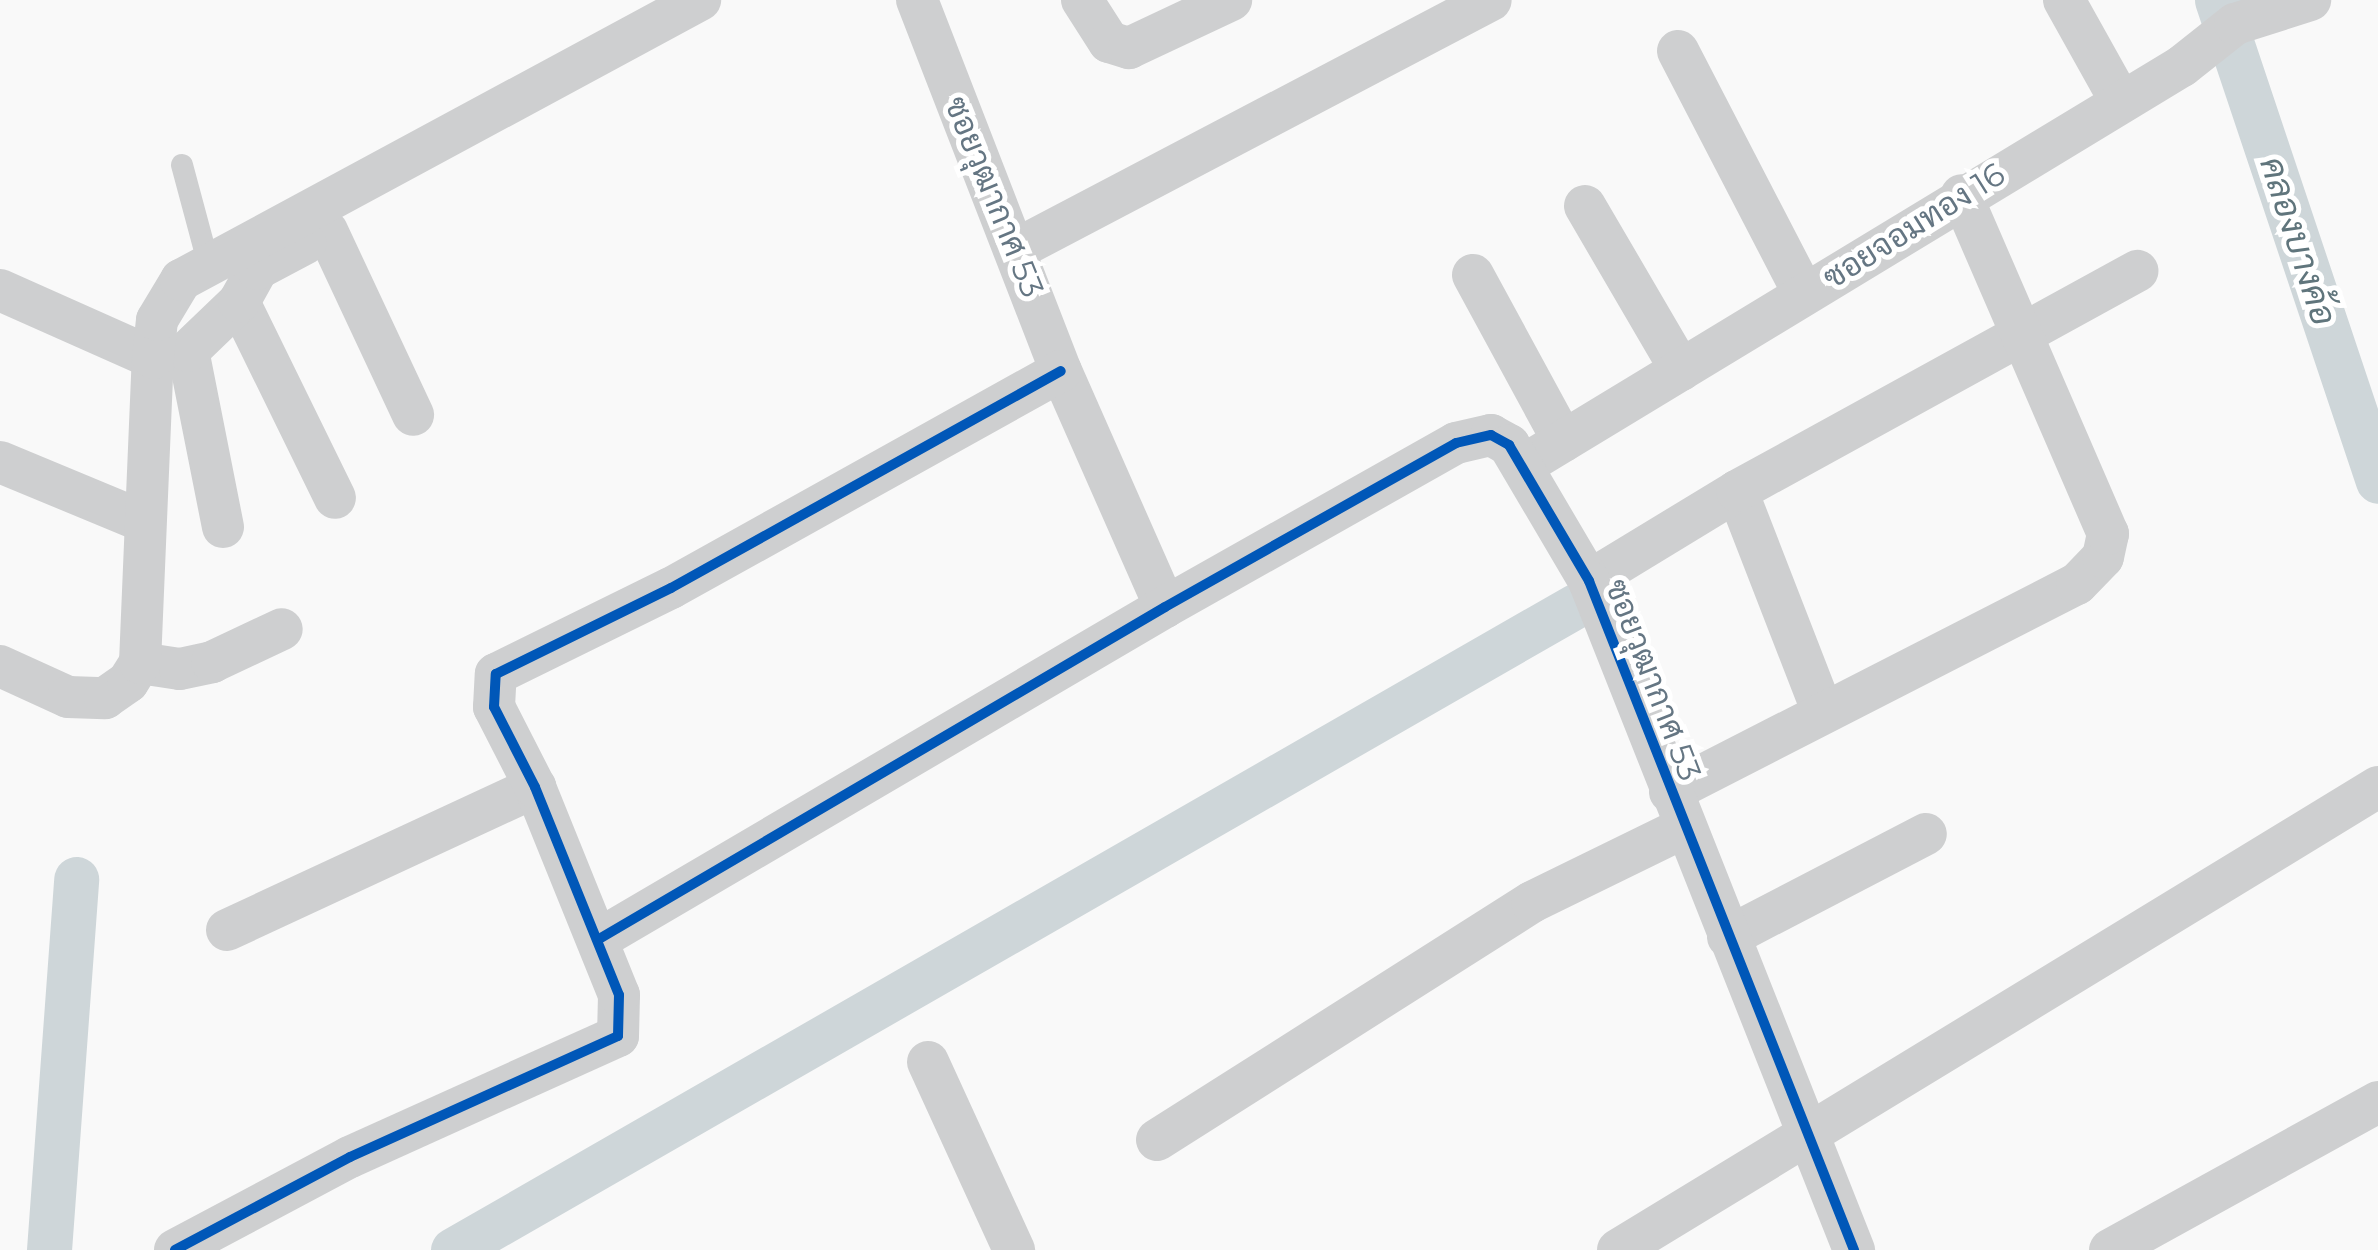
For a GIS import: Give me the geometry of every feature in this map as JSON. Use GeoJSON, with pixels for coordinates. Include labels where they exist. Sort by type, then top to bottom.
{"type":"FeatureCollection","features":[{"type":"Feature","properties":{"kind":"street"},"geometry":{"type":"LineString","coordinates":[[0,666],[68,697],[105,698],[128,682],[140,662],[153,358],[166,297],[208,262],[700,0]]}},
{"type":"Feature","properties":{"kind":"street","name":"ซอยวุฒากาศ 53"},"geometry":{"type":"LineString","coordinates":[[917,0],[1017,249],[1061,371],[1165,607],[1456,443],[1491,435],[1510,445],[1589,581],[1854,1250]]}},
{"type":"Feature","properties":{"kind":"street"},"geometry":{"type":"LineString","coordinates":[[1082,0],[1109,42],[1129,48],[1230,0]]}},
{"type":"Feature","properties":{"kind":"street"},"geometry":{"type":"LineString","coordinates":[[1017,249],[1492,0]]}},
{"type":"Feature","properties":{"kind":"street"},"geometry":{"type":"LineString","coordinates":[[2064,0],[2121,102]]}},
{"type":"Feature","properties":{"kind":"street","name":"ซอยจอมทอง 16"},"geometry":{"type":"LineString","coordinates":[[1522,466],[1961,195],[2182,66],[2236,24],[2310,0]]}},
{"type":"Feature","properties":{"kind":"street"},"geometry":{"type":"LineString","coordinates":[[1678,52],[1804,294]]}},
{"type":"Feature","properties":{"kind":"street"},"geometry":{"type":"LineString","coordinates":[[223,527],[188,351],[240,302],[257,269],[327,231],[353,210],[365,179]]}},
{"type":"Feature","properties":{"kind":"street"},"geometry":{"type":"LineString","coordinates":[[1157,1140],[1824,713],[2077,584],[2103,558],[2108,534],[1961,195]]}},
{"type":"Feature","properties":{"kind":"street"},"geometry":{"type":"LineString","coordinates":[[1586,206],[1682,370]]}},
{"type":"Feature","properties":{"kind":"street"},"geometry":{"type":"LineString","coordinates":[[327,231],[413,414]]}},
{"type":"Feature","properties":{"kind":"street"},"geometry":{"type":"LineString","coordinates":[[1589,581],[1737,491],[2138,270]]}},
{"type":"Feature","properties":{"kind":"street"},"geometry":{"type":"LineString","coordinates":[[1473,275],[1562,441]]}},
{"type":"Feature","properties":{"kind":"street"},"geometry":{"type":"LineString","coordinates":[[0,290],[153,358]]}},
{"type":"Feature","properties":{"kind":"street"},"geometry":{"type":"LineString","coordinates":[[240,302],[335,498]]}},
{"type":"Feature","properties":{"kind":"street"},"geometry":{"type":"LineString","coordinates":[[175,1250],[350,1157],[618,1036],[623,1014],[599,940],[535,787],[494,707],[496,674],[671,588],[1061,371]]}},
{"type":"Feature","properties":{"kind":"street"},"geometry":{"type":"LineString","coordinates":[[0,462],[145,522]]}},
{"type":"Feature","properties":{"kind":"street"},"geometry":{"type":"LineString","coordinates":[[1737,491],[1824,713]]}},
{"type":"Feature","properties":{"kind":"street"},"geometry":{"type":"LineString","coordinates":[[599,940],[1165,607]]}},
{"type":"Feature","properties":{"kind":"street"},"geometry":{"type":"LineString","coordinates":[[140,662],[180,670],[282,629]]}},
{"type":"Feature","properties":{"kind":"street"},"geometry":{"type":"LineString","coordinates":[[227,930],[535,787]]}},
{"type":"Feature","properties":{"kind":"street"},"geometry":{"type":"LineString","coordinates":[[1618,1250],[2378,787]]}},
{"type":"Feature","properties":{"kind":"street"},"geometry":{"type":"LineString","coordinates":[[1728,937],[1926,834]]}},
{"type":"Feature","properties":{"kind":"street"},"geometry":{"type":"LineString","coordinates":[[928,1062],[1014,1250]]}},
{"type":"Feature","properties":{"kind":"street"},"geometry":{"type":"LineString","coordinates":[[2110,1250],[2378,1102]]}},
{"type":"Feature","properties":{"kind":"lane"},"geometry":{"type":"LineString","coordinates":[[182,165],[208,262]]}},
{"type":"Feature","properties":{"kind":"waterway","name":"คลองบางค้อ"},"geometry":{"type":"LineString","coordinates":[[2217,0],[2378,481]]}},
{"type":"Feature","properties":{"kind":"waterway"},"geometry":{"type":"LineString","coordinates":[[453,1250],[1575,606]]}},
{"type":"Feature","properties":{"kind":"waterway"},"geometry":{"type":"LineString","coordinates":[[49,1250],[76,879]]}},
{"type":"Feature","properties":{"kind":"cycle path"},"geometry":{"type":"LineString","coordinates":[[175,1250],[350,1157],[618,1036],[619,995],[535,787],[494,707],[496,674],[671,588],[1061,371]]}},
{"type":"Feature","properties":{"kind":"cycle path"},"geometry":{"type":"LineString","coordinates":[[599,939],[1165,607],[1456,443],[1491,435],[1509,445],[1589,581],[1854,1250]]}}]}
